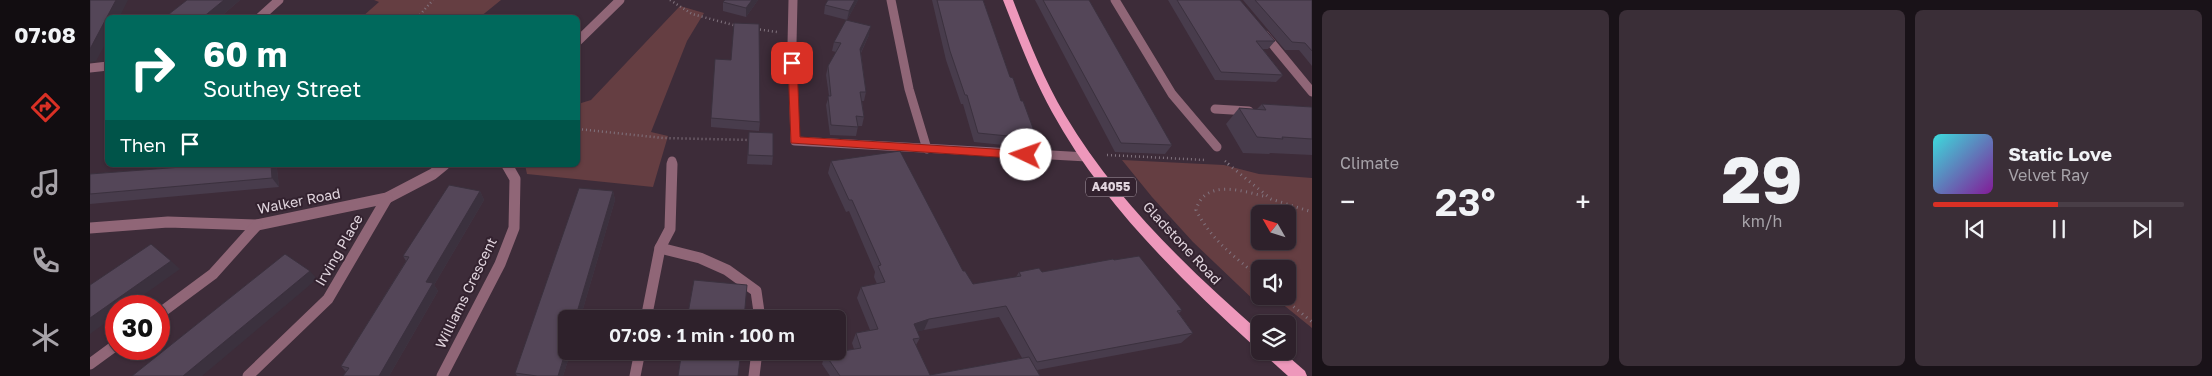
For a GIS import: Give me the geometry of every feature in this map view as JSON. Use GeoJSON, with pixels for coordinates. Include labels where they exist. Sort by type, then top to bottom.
{"type":"FeatureCollection","features":[{"type":"Feature","properties":{"kind":"main road","name":"Gladstone Road"},"geometry":{"type":"LineString","coordinates":[[1008,0],[1051,101],[1087,157],[1158,244],[1201,288],[1251,334]]}},
{"type":"Feature","properties":{"kind":"main road"},"geometry":{"type":"LineString","coordinates":[[1281,360],[1299,376]]}},
{"type":"Feature","properties":{"kind":"street"},"geometry":{"type":"LineString","coordinates":[[261,15],[278,0]]}},
{"type":"Feature","properties":{"kind":"street"},"geometry":{"type":"LineString","coordinates":[[580,39],[620,0]]}},
{"type":"Feature","properties":{"kind":"street"},"geometry":{"type":"LineString","coordinates":[[793,0],[795,141],[1087,157]]}},
{"type":"Feature","properties":{"kind":"street"},"geometry":{"type":"LineString","coordinates":[[891,0],[909,89],[927,149]]}},
{"type":"Feature","properties":{"kind":"street"},"geometry":{"type":"LineString","coordinates":[[1115,0],[1172,94],[1217,148]]}},
{"type":"Feature","properties":{"kind":"street"},"geometry":{"type":"LineString","coordinates":[[1261,31],[1312,92]]}},
{"type":"Feature","properties":{"kind":"street"},"geometry":{"type":"LineString","coordinates":[[90,68],[105,66]]}},
{"type":"Feature","properties":{"kind":"street"},"geometry":{"type":"LineString","coordinates":[[1215,109],[1264,112]]}},
{"type":"Feature","properties":{"kind":"street"},"geometry":{"type":"LineString","coordinates":[[648,310],[660,248],[670,229],[672,161]]}},
{"type":"Feature","properties":{"kind":"street","name":"Walker Road"},"geometry":{"type":"LineString","coordinates":[[90,228],[168,222],[257,225],[387,198],[434,174],[442,167]]}},
{"type":"Feature","properties":{"kind":"street","name":"Williams Crescent"},"geometry":{"type":"LineString","coordinates":[[442,376],[500,264],[514,228],[515,179],[508,167]]}},
{"type":"Feature","properties":{"kind":"street","name":"Irving Place"},"geometry":{"type":"LineString","coordinates":[[248,376],[328,299],[387,198]]}},
{"type":"Feature","properties":{"kind":"street"},"geometry":{"type":"LineString","coordinates":[[170,306],[213,274],[257,225]]}},
{"type":"Feature","properties":{"kind":"street"},"geometry":{"type":"LineString","coordinates":[[660,248],[700,258],[727,270],[756,291],[759,310]]}},
{"type":"Feature","properties":{"kind":"street"},"geometry":{"type":"LineString","coordinates":[[90,364],[105,353]]}},
{"type":"Feature","properties":{"kind":"street"},"geometry":{"type":"LineString","coordinates":[[635,376],[638,360]]}},
{"type":"Feature","properties":{"kind":"street"},"geometry":{"type":"LineString","coordinates":[[754,376],[756,360]]}},
{"type":"Feature","properties":{"kind":"path"},"geometry":{"type":"LineString","coordinates":[[420,15],[433,0]]}},
{"type":"Feature","properties":{"kind":"path"},"geometry":{"type":"LineString","coordinates":[[670,0],[677,8],[708,20],[740,26]]}},
{"type":"Feature","properties":{"kind":"path"},"geometry":{"type":"LineString","coordinates":[[749,28],[792,34]]}},
{"type":"Feature","properties":{"kind":"path"},"geometry":{"type":"LineString","coordinates":[[580,129],[664,138],[760,140]]}},
{"type":"Feature","properties":{"kind":"path"},"geometry":{"type":"LineString","coordinates":[[1087,157],[1118,154],[1215,160]]}},
{"type":"Feature","properties":{"kind":"path"},"geometry":{"type":"LineString","coordinates":[[1224,161],[1270,198]]}},
{"type":"Feature","properties":{"kind":"path"},"geometry":{"type":"LineString","coordinates":[[1251,270],[1218,242],[1205,228],[1196,210],[1201,198],[1216,190],[1243,191],[1312,212]]}},
{"type":"Feature","properties":{"kind":"path"},"geometry":{"type":"LineString","coordinates":[[1292,305],[1312,322]]}},
{"type":"Feature","properties":{"kind":"shaded area"},"geometry":{"type":"Polygon","coordinates":[[[374,0],[501,0],[482,15],[364,15],[379,2],[374,0]]]}},
{"type":"Feature","properties":{"kind":"shaded area"},"geometry":{"type":"Polygon","coordinates":[[[680,6],[704,13],[687,41],[651,132],[668,136],[653,187],[527,174],[525,167],[580,167],[580,103],[591,100],[680,6]]]}},
{"type":"Feature","properties":{"kind":"shaded area"},"geometry":{"type":"Polygon","coordinates":[[[1122,160],[1224,165],[1259,174],[1312,178],[1312,328],[1284,305],[1296,305],[1296,260],[1251,260],[1251,297],[1193,242],[1152,197],[1122,160]]]}},
{"type":"Feature","properties":{"kind":"building"},"geometry":{"type":"Polygon","coordinates":[[[90,0],[116,0],[108,15],[105,15],[105,21],[90,49],[90,0]]]}},
{"type":"Feature","properties":{"kind":"building"},"geometry":{"type":"Polygon","coordinates":[[[187,0],[224,0],[206,15],[169,14],[187,0]]]}},
{"type":"Feature","properties":{"kind":"building"},"geometry":{"type":"Polygon","coordinates":[[[725,0],[752,0],[746,8],[723,2],[725,0]]]}},
{"type":"Feature","properties":{"kind":"building"},"geometry":{"type":"Polygon","coordinates":[[[828,0],[855,0],[849,11],[825,5],[828,0]]]}},
{"type":"Feature","properties":{"kind":"building"},"geometry":{"type":"Polygon","coordinates":[[[937,0],[983,0],[1010,77],[1013,78],[1037,139],[978,133],[967,95],[965,95],[950,51],[937,0]]]}},
{"type":"Feature","properties":{"kind":"building"},"geometry":{"type":"Polygon","coordinates":[[[1043,0],[1089,0],[1172,145],[1121,143],[1043,0]]]}},
{"type":"Feature","properties":{"kind":"building"},"geometry":{"type":"Polygon","coordinates":[[[1177,0],[1240,0],[1275,41],[1256,41],[1283,75],[1221,72],[1177,0]]]}},
{"type":"Feature","properties":{"kind":"building"},"geometry":{"type":"Polygon","coordinates":[[[1255,0],[1312,0],[1312,51],[1305,43],[1292,42],[1255,0]]]}},
{"type":"Feature","properties":{"kind":"building"},"geometry":{"type":"Polygon","coordinates":[[[846,20],[871,26],[860,49],[866,92],[860,92],[864,117],[856,116],[858,127],[831,125],[828,96],[831,96],[828,66],[841,43],[834,42],[846,20]]]}},
{"type":"Feature","properties":{"kind":"building"},"geometry":{"type":"Polygon","coordinates":[[[734,23],[759,24],[760,122],[711,118],[715,59],[731,60],[734,23]]]}},
{"type":"Feature","properties":{"kind":"building"},"geometry":{"type":"Polygon","coordinates":[[[1262,104],[1312,107],[1312,139],[1257,137],[1239,108],[1266,110],[1262,104]]]}},
{"type":"Feature","properties":{"kind":"building"},"geometry":{"type":"Polygon","coordinates":[[[749,132],[773,133],[773,156],[748,155],[749,132]]]}},
{"type":"Feature","properties":{"kind":"building"},"geometry":{"type":"Polygon","coordinates":[[[900,151],[963,271],[965,271],[973,284],[1021,276],[1019,272],[1039,268],[1042,272],[1139,256],[1182,310],[1177,311],[1193,333],[1037,362],[1006,306],[929,319],[914,324],[920,338],[913,339],[930,375],[1029,357],[1040,376],[840,376],[829,360],[846,360],[846,350],[861,348],[856,333],[878,329],[861,287],[885,282],[878,266],[881,265],[852,200],[849,200],[831,161],[900,151]]]}},
{"type":"Feature","properties":{"kind":"building"},"geometry":{"type":"Polygon","coordinates":[[[182,167],[271,167],[272,178],[90,194],[90,174],[182,167]]]}},
{"type":"Feature","properties":{"kind":"building"},"geometry":{"type":"Polygon","coordinates":[[[449,185],[480,191],[426,282],[433,283],[379,376],[343,376],[349,368],[341,366],[409,257],[403,256],[449,185]]]}},
{"type":"Feature","properties":{"kind":"building"},"geometry":{"type":"Polygon","coordinates":[[[579,188],[613,191],[578,310],[558,310],[558,360],[563,360],[558,376],[515,373],[579,188]]]}},
{"type":"Feature","properties":{"kind":"building"},"geometry":{"type":"Polygon","coordinates":[[[151,244],[171,261],[123,295],[105,295],[105,307],[90,318],[90,285],[151,244]]]}},
{"type":"Feature","properties":{"kind":"building"},"geometry":{"type":"Polygon","coordinates":[[[285,254],[310,271],[183,376],[132,376],[152,360],[170,360],[170,346],[285,254]]]}},
{"type":"Feature","properties":{"kind":"building"},"geometry":{"type":"Polygon","coordinates":[[[694,280],[747,285],[745,310],[689,310],[694,280]]]}},
{"type":"Feature","properties":{"kind":"building"},"geometry":{"type":"Polygon","coordinates":[[[681,360],[740,360],[738,376],[678,376],[681,360]]]}},
{"type":"Feature","properties":{"kind":"route"},"geometry":{"type":"LineString","coordinates":[[792,63],[795,141],[1026,155]]}}]}
